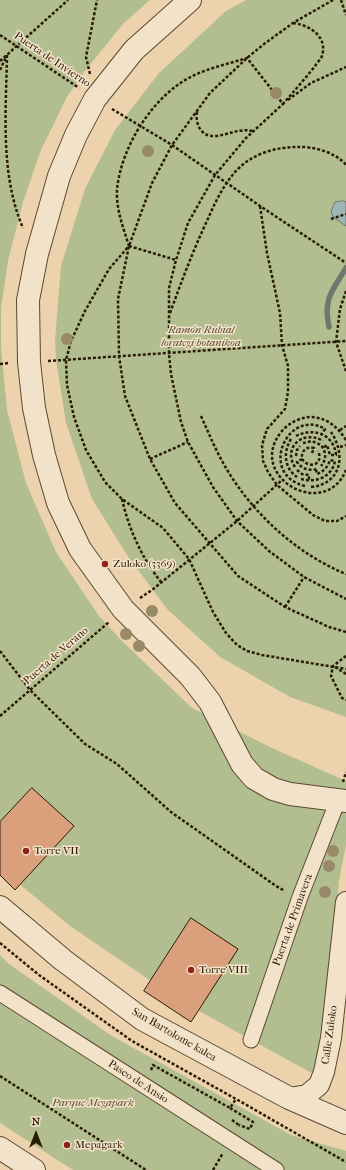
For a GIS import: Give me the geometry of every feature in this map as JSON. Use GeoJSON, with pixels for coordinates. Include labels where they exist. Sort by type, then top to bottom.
{"type":"FeatureCollection","features":[{"type":"Feature","properties":{"kind":"street"},"geometry":{"type":"LineString","coordinates":[[190,0],[134,50],[95,99],[76,135],[59,176],[36,254],[28,300],[28,362],[34,408],[44,455],[58,502],[80,548],[123,609],[190,676],[210,702],[242,764],[254,778],[273,789],[290,794],[342,800]]}},
{"type":"Feature","properties":{"kind":"street","name":"Puerta de Primavera"},"geometry":{"type":"LineString","coordinates":[[251,1040],[300,897],[342,800]]}},
{"type":"Feature","properties":{"kind":"street","name":"Calle Zuloko"},"geometry":{"type":"LineString","coordinates":[[289,1098],[306,1095],[319,1085],[324,1072],[331,1038],[346,902]]}},
{"type":"Feature","properties":{"kind":"street","name":"San Bartolome kalea"},"geometry":{"type":"LineString","coordinates":[[0,907],[63,960],[142,1019],[289,1098],[346,1123]]}},
{"type":"Feature","properties":{"kind":"street","name":"Paseo de Ansio"},"geometry":{"type":"LineString","coordinates":[[0,993],[276,1170]]}},
{"type":"Feature","properties":{"kind":"street"},"geometry":{"type":"LineString","coordinates":[[0,1148],[34,1170]]}},
{"type":"Feature","properties":{"kind":"path"},"geometry":{"type":"LineString","coordinates":[[0,61],[68,0]]}},
{"type":"Feature","properties":{"kind":"path"},"geometry":{"type":"LineString","coordinates":[[95,99],[86,57],[97,0]]}},
{"type":"Feature","properties":{"kind":"path"},"geometry":{"type":"LineString","coordinates":[[333,0],[293,23],[247,58],[210,93],[172,145],[152,183],[129,246],[118,299],[119,356],[125,396],[150,459],[175,503],[238,576],[285,608],[329,627],[346,632]]}},
{"type":"Feature","properties":{"kind":"path"},"geometry":{"type":"LineString","coordinates":[[341,0],[346,15]]}},
{"type":"Feature","properties":{"kind":"path"},"geometry":{"type":"LineString","coordinates":[[283,104],[322,56],[323,46],[317,33],[307,26],[293,23]]}},
{"type":"Feature","properties":{"kind":"path","name":"Puerta de Invierno"},"geometry":{"type":"LineString","coordinates":[[0,35],[95,99],[172,145],[346,263]]}},
{"type":"Feature","properties":{"kind":"path"},"geometry":{"type":"LineString","coordinates":[[0,70],[7,55]]}},
{"type":"Feature","properties":{"kind":"path"},"geometry":{"type":"LineString","coordinates":[[7,55],[5,151],[9,183],[16,214],[36,254]]}},
{"type":"Feature","properties":{"kind":"path"},"geometry":{"type":"LineString","coordinates":[[247,58],[283,104]]}},
{"type":"Feature","properties":{"kind":"path"},"geometry":{"type":"LineString","coordinates":[[129,246],[119,217],[117,190],[122,165],[130,143],[139,126],[150,112],[179,85],[197,74],[247,58]]}},
{"type":"Feature","properties":{"kind":"path"},"geometry":{"type":"LineString","coordinates":[[346,67],[311,83],[283,104],[253,131],[215,175],[188,223],[169,288],[169,354],[175,397],[188,442],[213,487],[237,520],[269,551],[304,577],[346,599]]}},
{"type":"Feature","properties":{"kind":"path"},"geometry":{"type":"LineString","coordinates":[[198,110],[196,118],[198,126],[201,131],[207,135],[215,136],[245,129],[253,131]]}},
{"type":"Feature","properties":{"kind":"path"},"geometry":{"type":"LineString","coordinates":[[169,317],[191,256],[211,211],[226,183],[241,166],[262,153],[286,147],[308,146],[320,149],[346,165]]}},
{"type":"Feature","properties":{"kind":"path"},"geometry":{"type":"LineString","coordinates":[[260,206],[267,253],[280,313],[282,345],[288,366],[288,392],[285,408],[267,429],[262,445],[263,461],[268,472],[278,485],[313,515],[325,520],[337,520],[346,516]]}},
{"type":"Feature","properties":{"kind":"path"},"geometry":{"type":"LineString","coordinates":[[332,219],[346,214]]}},
{"type":"Feature","properties":{"kind":"path"},"geometry":{"type":"LineString","coordinates":[[129,246],[176,260]]}},
{"type":"Feature","properties":{"kind":"path"},"geometry":{"type":"LineString","coordinates":[[129,246],[109,269],[85,311],[71,341],[66,360],[67,385],[73,411],[86,450],[105,482],[122,499],[163,528],[189,559],[213,612],[226,633],[237,645],[247,651],[262,655],[346,668]]}},
{"type":"Feature","properties":{"kind":"path"},"geometry":{"type":"LineString","coordinates":[[346,291],[340,310],[336,342],[346,371]]}},
{"type":"Feature","properties":{"kind":"path"},"geometry":{"type":"LineString","coordinates":[[28,362],[169,354],[346,341]]}},
{"type":"Feature","properties":{"kind":"path"},"geometry":{"type":"LineString","coordinates":[[201,416],[226,469],[254,506],[269,522],[293,543],[315,558],[346,574]]}},
{"type":"Feature","properties":{"kind":"path"},"geometry":{"type":"LineString","coordinates":[[346,440],[340,430],[331,423],[320,418],[308,417],[299,419],[286,426],[278,436],[274,446],[273,458],[276,470],[282,480],[291,488],[302,492],[314,493],[326,490],[336,484],[344,475],[346,470]]}},
{"type":"Feature","properties":{"kind":"path"},"geometry":{"type":"LineString","coordinates":[[299,419],[302,426]]}},
{"type":"Feature","properties":{"kind":"path"},"geometry":{"type":"LineString","coordinates":[[305,486],[298,484],[289,478],[283,469],[280,459],[281,448],[285,439],[292,431],[302,426],[313,425],[322,427],[325,429],[322,434]]}},
{"type":"Feature","properties":{"kind":"path"},"geometry":{"type":"LineString","coordinates":[[340,430],[346,426]]}},
{"type":"Feature","properties":{"kind":"path"},"geometry":{"type":"LineString","coordinates":[[312,436],[313,431]]}},
{"type":"Feature","properties":{"kind":"path"},"geometry":{"type":"LineString","coordinates":[[296,436],[304,432],[313,431],[322,434],[332,443],[336,455],[330,455],[327,445],[323,448]]}},
{"type":"Feature","properties":{"kind":"path"},"geometry":{"type":"LineString","coordinates":[[311,487],[327,482],[340,468],[342,458],[340,446],[337,439],[331,432]]}},
{"type":"Feature","properties":{"kind":"path"},"geometry":{"type":"LineString","coordinates":[[309,481],[309,475],[302,474],[296,468],[291,458],[293,447],[299,440],[305,437],[318,437],[323,441]]}},
{"type":"Feature","properties":{"kind":"path"},"geometry":{"type":"LineString","coordinates":[[291,439],[288,444],[286,459],[293,474],[297,477]]}},
{"type":"Feature","properties":{"kind":"path"},"geometry":{"type":"LineString","coordinates":[[303,443],[312,441],[317,442],[323,448],[325,460],[321,466]]}},
{"type":"Feature","properties":{"kind":"path"},"geometry":{"type":"LineString","coordinates":[[150,459],[188,442]]}},
{"type":"Feature","properties":{"kind":"path"},"geometry":{"type":"LineString","coordinates":[[288,444],[293,447]]}},
{"type":"Feature","properties":{"kind":"path"},"geometry":{"type":"LineString","coordinates":[[340,446],[346,445]]}},
{"type":"Feature","properties":{"kind":"path"},"geometry":{"type":"LineString","coordinates":[[291,454],[296,455],[300,446]]}},
{"type":"Feature","properties":{"kind":"path"},"geometry":{"type":"LineString","coordinates":[[312,453],[314,448],[308,447],[302,453],[302,459],[305,463],[310,465],[318,462],[320,457],[318,451]]}},
{"type":"Feature","properties":{"kind":"path"},"geometry":{"type":"LineString","coordinates":[[301,479],[309,481],[317,480],[327,475],[335,461],[330,460],[326,469],[317,474],[316,469],[309,470],[301,467],[297,462],[302,459]]}},
{"type":"Feature","properties":{"kind":"path"},"geometry":{"type":"LineString","coordinates":[[282,465],[287,463]]}},
{"type":"Feature","properties":{"kind":"path"},"geometry":{"type":"LineString","coordinates":[[309,470],[310,465]]}},
{"type":"Feature","properties":{"kind":"path"},"geometry":{"type":"LineString","coordinates":[[327,475],[331,479]]}},
{"type":"Feature","properties":{"kind":"path","name":"Puerta de Verano"},"geometry":{"type":"LineString","coordinates":[[0,716],[123,609],[152,590],[254,506],[282,480]]}},
{"type":"Feature","properties":{"kind":"path"},"geometry":{"type":"LineString","coordinates":[[122,499],[126,516],[138,545],[148,566],[161,582]]}},
{"type":"Feature","properties":{"kind":"path"},"geometry":{"type":"LineString","coordinates":[[285,608],[304,577]]}},
{"type":"Feature","properties":{"kind":"path"},"geometry":{"type":"LineString","coordinates":[[0,651],[30,690],[85,744],[117,764],[171,812],[276,886],[300,897]]}},
{"type":"Feature","properties":{"kind":"path"},"geometry":{"type":"LineString","coordinates":[[346,656],[333,666],[331,676],[342,698],[346,700]]}},
{"type":"Feature","properties":{"kind":"path"},"geometry":{"type":"LineString","coordinates":[[333,666],[346,674]]}},
{"type":"Feature","properties":{"kind":"path"},"geometry":{"type":"LineString","coordinates":[[150,1072],[153,1065],[253,1122],[250,1129],[225,1116]]}},
{"type":"Feature","properties":{"kind":"path"},"geometry":{"type":"LineString","coordinates":[[0,1076],[146,1170]]}},
{"type":"Feature","properties":{"kind":"path"},"geometry":{"type":"LineString","coordinates":[[230,1108],[236,1099]]}},
{"type":"Feature","properties":{"kind":"path"},"geometry":{"type":"LineString","coordinates":[[230,1141],[239,1124]]}},
{"type":"Feature","properties":{"kind":"green space"},"geometry":{"type":"Polygon","coordinates":[[[0,0],[150,0],[123,24],[85,71],[67,97],[41,150],[23,202],[8,261],[1,308],[1,348],[7,410],[26,483],[56,552],[99,616],[122,641],[192,708],[272,748],[346,781],[346,844],[339,881],[322,1063],[317,1076],[179,1000],[70,926],[0,868],[0,0]]]}},
{"type":"Feature","properties":{"kind":"green space","name":"Ramón Rubial lorategi botanikoa"},"geometry":{"type":"Polygon","coordinates":[[[246,0],[346,0],[346,717],[290,697],[220,657],[168,610],[129,558],[92,499],[66,423],[56,360],[55,341],[61,266],[85,189],[115,130],[159,73],[226,11],[246,0]]]}},
{"type":"Feature","properties":{"kind":"green space","name":"Parque Megapark"},"geometry":{"type":"Polygon","coordinates":[[[0,955],[9,964],[112,1036],[291,1135],[346,1151],[346,1170],[73,1170],[0,1123],[0,955]]]}},
{"type":"Feature","properties":{"kind":"water"},"geometry":{"type":"Polygon","coordinates":[[[335,202],[346,202],[346,226],[333,217],[331,211],[335,202]]]}},
{"type":"Feature","properties":{"kind":"building","name":"Torre VII"},"geometry":{"type":"Polygon","coordinates":[[[32,788],[74,826],[15,890],[0,875],[0,822],[32,788]]]}},
{"type":"Feature","properties":{"kind":"building","name":"Torre VIII"},"geometry":{"type":"Polygon","coordinates":[[[191,918],[238,949],[191,1022],[144,991],[191,918]]]}},
{"type":"Feature","properties":{"kind":"waterway"},"geometry":{"type":"LineString","coordinates":[[329,327],[327,317],[328,302],[333,289],[346,268]]}},
{"type":"Feature","properties":{"kind":"place","name":"Zuloko (3369)"},"geometry":{"type":"Point","coordinates":[105,564]}},
{"type":"Feature","properties":{"kind":"place","name":"Torre VII"},"geometry":{"type":"Point","coordinates":[26,851]}},
{"type":"Feature","properties":{"kind":"place","name":"Torre VIII"},"geometry":{"type":"Point","coordinates":[191,970]}},
{"type":"Feature","properties":{"kind":"place","name":"Mepagark"},"geometry":{"type":"Point","coordinates":[67,1145]}}]}
